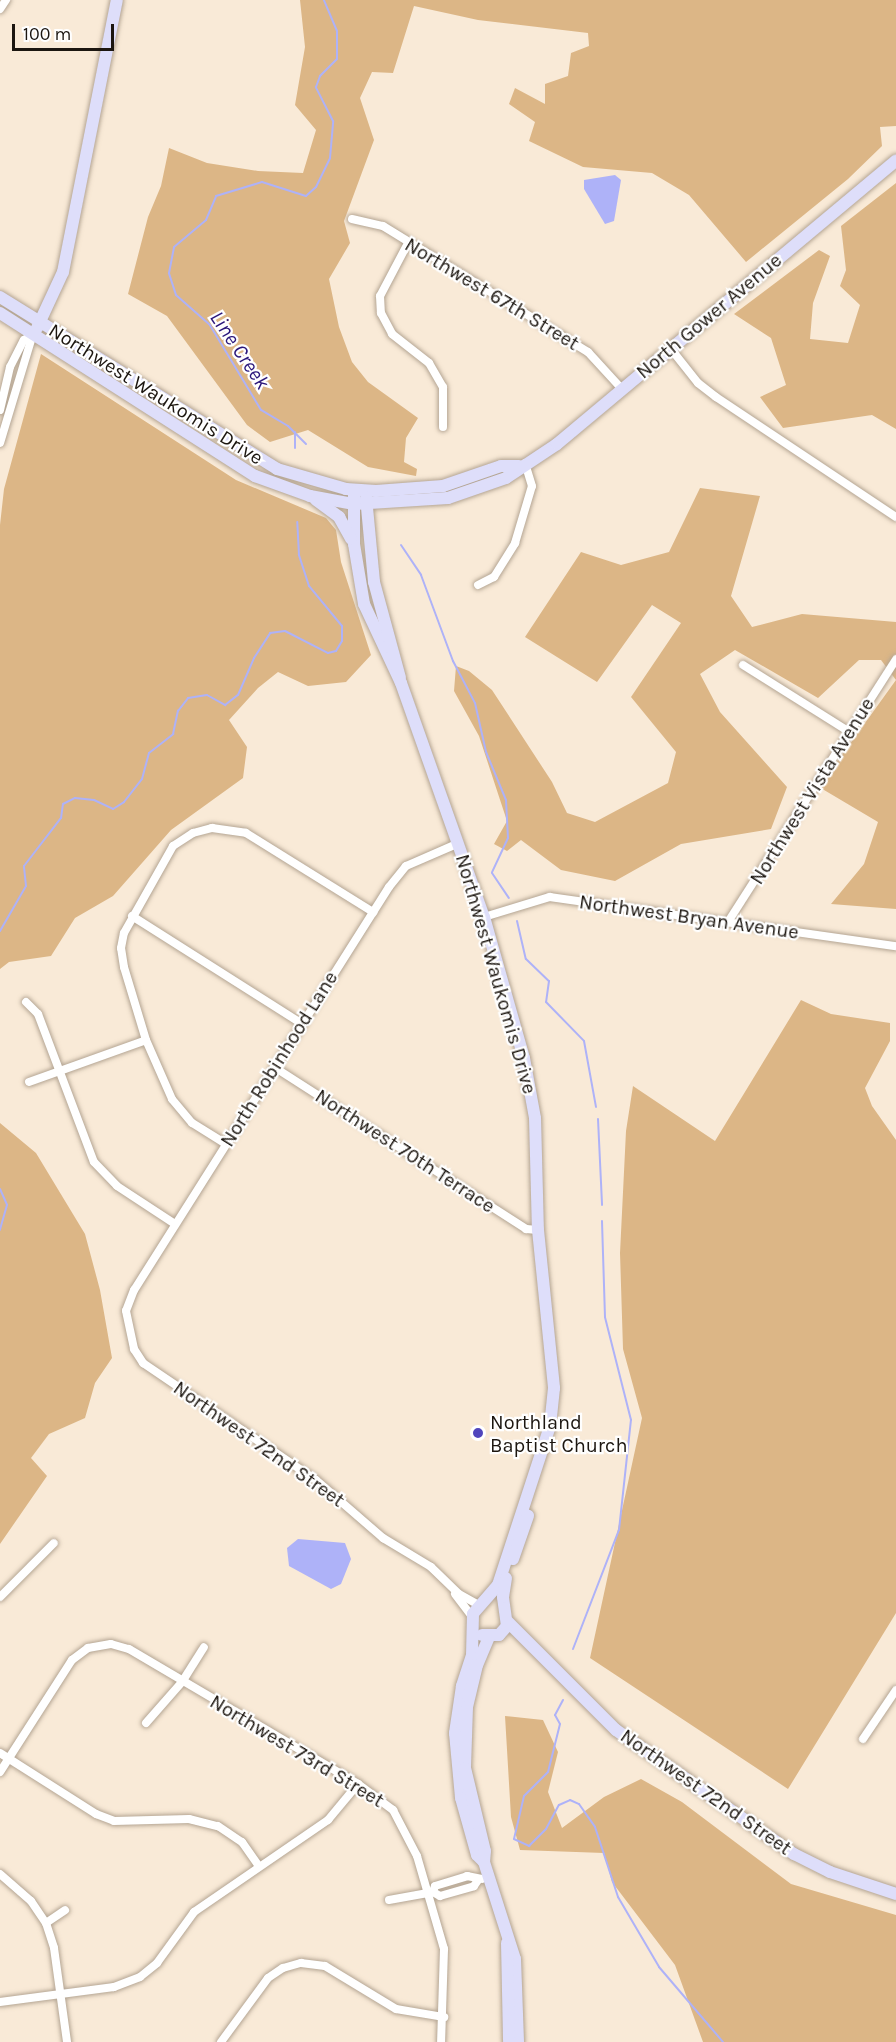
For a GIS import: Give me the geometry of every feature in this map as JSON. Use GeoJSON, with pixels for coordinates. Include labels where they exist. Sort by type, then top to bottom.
{"type":"FeatureCollection","features":[{"type":"Feature","properties":{"kind":"main road","name":"Northwest Waukomis Drive"},"geometry":{"type":"LineString","coordinates":[[117,0],[63,272],[33,334],[255,476]]}},
{"type":"Feature","properties":{"kind":"main road","name":"North Gower Avenue"},"geometry":{"type":"LineString","coordinates":[[255,476],[310,496],[360,504],[448,498],[506,478],[522,465],[557,444],[621,388],[896,161]]}},
{"type":"Feature","properties":{"kind":"main road"},"geometry":{"type":"LineString","coordinates":[[0,297],[40,322]]}},
{"type":"Feature","properties":{"kind":"main road"},"geometry":{"type":"LineString","coordinates":[[0,313],[33,334]]}},
{"type":"Feature","properties":{"kind":"main road","name":"Northwest Waukomis Drive"},"geometry":{"type":"LineString","coordinates":[[40,322],[247,454],[277,469],[360,491],[354,544],[364,604],[401,683],[484,917],[524,1058],[532,1106],[538,1230],[554,1388],[550,1426],[532,1488],[498,1585],[482,1603]]}},
{"type":"Feature","properties":{"kind":"main road","name":"North Gower Avenue"},"geometry":{"type":"LineString","coordinates":[[360,491],[443,486],[501,466],[522,465]]}},
{"type":"Feature","properties":{"kind":"main road"},"geometry":{"type":"LineString","coordinates":[[310,496],[336,514],[354,544]]}},
{"type":"Feature","properties":{"kind":"main road","name":"Northwest Waukomis Drive"},"geometry":{"type":"LineString","coordinates":[[360,504],[374,582],[399,662],[401,683]]}},
{"type":"Feature","properties":{"kind":"main road","name":"Northwest Waukomis Drive"},"geometry":{"type":"LineString","coordinates":[[505,1609],[505,1581],[527,1518],[532,1488]]}},
{"type":"Feature","properties":{"kind":"main road"},"geometry":{"type":"LineString","coordinates":[[484,1862],[477,1855],[461,1798],[454,1752],[473,1622],[482,1603],[496,1602],[505,1609],[508,1622],[494,1636],[477,1665],[464,1733],[468,1791],[485,1851],[484,1879],[507,1941],[518,1980],[518,2042]]}},
{"type":"Feature","properties":{"kind":"main road"},"geometry":{"type":"LineString","coordinates":[[473,1622],[494,1636]]}},
{"type":"Feature","properties":{"kind":"main road","name":"Northwest 72nd Street"},"geometry":{"type":"LineString","coordinates":[[508,1622],[542,1652],[616,1730],[794,1854],[830,1872],[896,1894]]}},
{"type":"Feature","properties":{"kind":"main road","name":"Northwest 72nd Street"},"geometry":{"type":"LineString","coordinates":[[494,1636],[542,1652]]}},
{"type":"Feature","properties":{"kind":"main road"},"geometry":{"type":"LineString","coordinates":[[507,1941],[509,2042]]}},
{"type":"Feature","properties":{"kind":"street"},"geometry":{"type":"LineString","coordinates":[[0,9],[6,0]]}},
{"type":"Feature","properties":{"kind":"street","name":"Northwest 67th Street"},"geometry":{"type":"LineString","coordinates":[[352,219],[375,223],[588,352],[621,388]]}},
{"type":"Feature","properties":{"kind":"street"},"geometry":{"type":"LineString","coordinates":[[408,243],[380,296],[381,313],[392,334],[429,363],[443,387],[443,427]]}},
{"type":"Feature","properties":{"kind":"street"},"geometry":{"type":"LineString","coordinates":[[3,424],[0,411],[10,367],[24,340],[33,334]]}},
{"type":"Feature","properties":{"kind":"street"},"geometry":{"type":"LineString","coordinates":[[0,443],[3,424],[33,334]]}},
{"type":"Feature","properties":{"kind":"street"},"geometry":{"type":"LineString","coordinates":[[671,349],[698,383],[716,397],[896,517]]}},
{"type":"Feature","properties":{"kind":"street"},"geometry":{"type":"LineString","coordinates":[[478,585],[494,577],[515,543],[532,486],[522,465]]}},
{"type":"Feature","properties":{"kind":"street","name":"Northwest Vista Avenue"},"geometry":{"type":"LineString","coordinates":[[728,922],[896,659]]}},
{"type":"Feature","properties":{"kind":"street"},"geometry":{"type":"LineString","coordinates":[[743,665],[848,731]]}},
{"type":"Feature","properties":{"kind":"street"},"geometry":{"type":"LineString","coordinates":[[226,1143],[180,1112],[146,1040],[121,948],[132,916],[173,846],[203,830],[230,829],[254,837],[373,912]]}},
{"type":"Feature","properties":{"kind":"street","name":"North Robinhood Lane"},"geometry":{"type":"LineString","coordinates":[[128,1306],[134,1290],[175,1224],[373,912],[406,866],[459,843]]}},
{"type":"Feature","properties":{"kind":"street","name":"Northwest Bryan Avenue"},"geometry":{"type":"LineString","coordinates":[[484,917],[550,897],[896,946]]}},
{"type":"Feature","properties":{"kind":"street"},"geometry":{"type":"LineString","coordinates":[[132,916],[302,1024]]}},
{"type":"Feature","properties":{"kind":"street"},"geometry":{"type":"LineString","coordinates":[[26,1002],[38,1014],[89,1153],[100,1170],[117,1186],[175,1224]]}},
{"type":"Feature","properties":{"kind":"street"},"geometry":{"type":"LineString","coordinates":[[29,1082],[146,1040]]}},
{"type":"Feature","properties":{"kind":"street","name":"Northwest 70th Terrace"},"geometry":{"type":"LineString","coordinates":[[274,1067],[526,1229],[538,1230]]}},
{"type":"Feature","properties":{"kind":"street","name":"Northwest 72nd Street"},"geometry":{"type":"LineString","coordinates":[[128,1306],[128,1332],[143,1363],[316,1480],[383,1538],[431,1567],[451,1585],[482,1603]]}},
{"type":"Feature","properties":{"kind":"street"},"geometry":{"type":"LineString","coordinates":[[0,1597],[54,1543]]}},
{"type":"Feature","properties":{"kind":"street","name":"Northwest 72nd Street"},"geometry":{"type":"LineString","coordinates":[[451,1585],[473,1622]]}},
{"type":"Feature","properties":{"kind":"street","name":"Northwest 73rd Street"},"geometry":{"type":"LineString","coordinates":[[9,1759],[72,1660],[88,1648],[103,1644],[125,1647],[384,1801],[400,1821],[412,1843],[431,1894],[444,1949],[444,2017],[441,2042]]}},
{"type":"Feature","properties":{"kind":"street"},"geometry":{"type":"LineString","coordinates":[[146,1723],[182,1682],[204,1647]]}},
{"type":"Feature","properties":{"kind":"street"},"geometry":{"type":"LineString","coordinates":[[863,1739],[893,1703],[896,1690]]}},
{"type":"Feature","properties":{"kind":"street"},"geometry":{"type":"LineString","coordinates":[[0,1753],[96,1814],[114,1821],[189,1819],[218,1826],[242,1842],[259,1866]]}},
{"type":"Feature","properties":{"kind":"street"},"geometry":{"type":"LineString","coordinates":[[0,1772],[9,1759]]}},
{"type":"Feature","properties":{"kind":"street"},"geometry":{"type":"LineString","coordinates":[[0,2002],[114,1987],[140,1977],[157,1963],[194,1912],[328,1820],[358,1785]]}},
{"type":"Feature","properties":{"kind":"street"},"geometry":{"type":"LineString","coordinates":[[0,1875],[31,1901],[46,1923],[54,1948],[67,2042]]}},
{"type":"Feature","properties":{"kind":"street"},"geometry":{"type":"LineString","coordinates":[[389,1900],[431,1894],[440,1896],[474,1886],[484,1879]]}},
{"type":"Feature","properties":{"kind":"street"},"geometry":{"type":"LineString","coordinates":[[46,1923],[65,1910]]}},
{"type":"Feature","properties":{"kind":"street"},"geometry":{"type":"LineString","coordinates":[[221,2042],[268,1978],[283,1968],[301,1963],[325,1966],[396,2009],[444,2017]]}},
{"type":"Feature","properties":{"kind":"shaded area"},"geometry":{"type":"Polygon","coordinates":[[[300,0],[896,0],[896,126],[880,127],[882,146],[848,179],[746,262],[689,195],[652,173],[583,167],[529,141],[535,122],[509,104],[515,88],[545,104],[545,84],[568,76],[571,53],[589,46],[588,33],[478,20],[414,6],[393,73],[372,72],[360,98],[374,140],[344,221],[350,243],[329,279],[339,327],[352,362],[368,382],[418,418],[406,438],[404,462],[417,469],[416,476],[368,467],[308,430],[270,442],[247,425],[167,316],[128,294],[148,217],[161,186],[169,148],[207,163],[258,171],[303,173],[316,130],[295,105],[305,47],[300,0]]]}},
{"type":"Feature","properties":{"kind":"shaded area"},"geometry":{"type":"Polygon","coordinates":[[[896,183],[896,429],[872,415],[783,428],[760,397],[786,385],[771,338],[734,314],[819,250],[830,256],[813,303],[810,339],[848,343],[860,305],[840,286],[846,270],[841,226],[896,183]]]}},
{"type":"Feature","properties":{"kind":"shaded area"},"geometry":{"type":"Polygon","coordinates":[[[41,354],[236,480],[326,518],[336,530],[341,562],[371,655],[346,682],[308,686],[278,672],[258,688],[229,720],[247,747],[243,778],[171,830],[113,896],[75,918],[51,956],[9,962],[0,969],[0,525],[4,489],[41,354]]]}},
{"type":"Feature","properties":{"kind":"shaded area"},"geometry":{"type":"Polygon","coordinates":[[[700,488],[760,496],[731,596],[752,627],[802,614],[896,622],[896,680],[881,660],[859,660],[818,698],[735,650],[700,674],[720,712],[787,787],[771,829],[681,844],[615,881],[561,870],[521,840],[507,851],[494,844],[507,821],[479,736],[454,691],[456,666],[469,671],[492,690],[552,782],[567,813],[595,822],[668,783],[676,752],[631,697],[681,623],[652,605],[597,682],[525,637],[581,552],[621,565],[669,552],[700,488]]]}},
{"type":"Feature","properties":{"kind":"shaded area"},"geometry":{"type":"Polygon","coordinates":[[[896,680],[896,909],[831,904],[864,864],[878,822],[819,787],[896,680]]]}},
{"type":"Feature","properties":{"kind":"shaded area"},"geometry":{"type":"Polygon","coordinates":[[[801,1000],[831,1014],[890,1023],[890,1041],[865,1088],[872,1106],[896,1140],[896,1613],[788,1789],[590,1658],[642,1418],[623,1349],[620,1253],[626,1131],[633,1086],[715,1141],[801,1000]]]}},
{"type":"Feature","properties":{"kind":"shaded area"},"geometry":{"type":"Polygon","coordinates":[[[0,1123],[36,1153],[85,1234],[100,1290],[112,1358],[95,1383],[85,1418],[49,1434],[31,1458],[47,1476],[0,1544],[0,1123]]]}},
{"type":"Feature","properties":{"kind":"shaded area"},"geometry":{"type":"Polygon","coordinates":[[[505,1716],[543,1720],[558,1752],[548,1792],[562,1828],[604,1797],[641,1779],[682,1802],[791,1884],[896,1915],[896,2042],[703,2042],[675,1965],[612,1882],[604,1853],[520,1850],[511,1817],[505,1716]]]}},
{"type":"Feature","properties":{"kind":"water"},"geometry":{"type":"Polygon","coordinates":[[[615,175],[621,180],[614,221],[605,224],[584,189],[584,180],[615,175]]]}},
{"type":"Feature","properties":{"kind":"water"},"geometry":{"type":"Polygon","coordinates":[[[298,1539],[345,1543],[351,1559],[341,1584],[331,1589],[289,1566],[287,1548],[298,1539]]]}},
{"type":"Feature","properties":{"kind":"waterway","name":"Line Creek"},"geometry":{"type":"LineString","coordinates":[[306,444],[288,426],[261,410],[210,325],[176,295],[169,273],[174,247],[206,220],[216,196],[262,182],[306,196],[316,187],[330,158],[333,121],[316,87],[320,76],[337,59],[337,31],[324,0]]}},
{"type":"Feature","properties":{"kind":"waterway","name":"Line Creek"},"geometry":{"type":"LineString","coordinates":[[295,432],[295,448]]}},
{"type":"Feature","properties":{"kind":"waterway","name":"Line Creek"},"geometry":{"type":"LineString","coordinates":[[0,931],[26,886],[24,866],[61,818],[63,804],[75,798],[94,800],[113,809],[124,802],[142,779],[149,753],[173,734],[178,711],[188,698],[207,695],[225,705],[238,695],[254,658],[270,633],[285,631],[328,653],[336,651],[342,641],[342,626],[309,586],[299,555],[297,522]]}},
{"type":"Feature","properties":{"kind":"waterway"},"geometry":{"type":"LineString","coordinates":[[401,545],[421,575],[453,661],[475,703],[486,752],[506,800],[508,838],[492,873],[509,898]]}},
{"type":"Feature","properties":{"kind":"waterway"},"geometry":{"type":"LineString","coordinates":[[517,921],[526,959],[549,981],[546,1002],[584,1041],[596,1107]]}},
{"type":"Feature","properties":{"kind":"waterway"},"geometry":{"type":"LineString","coordinates":[[598,1119],[602,1205]]}},
{"type":"Feature","properties":{"kind":"waterway","name":"Line Creek"},"geometry":{"type":"LineString","coordinates":[[0,1189],[7,1205],[0,1230]]}},
{"type":"Feature","properties":{"kind":"waterway"},"geometry":{"type":"LineString","coordinates":[[573,1649],[619,1530],[631,1420],[605,1317],[602,1221]]}},
{"type":"Feature","properties":{"kind":"waterway"},"geometry":{"type":"LineString","coordinates":[[563,1700],[555,1715],[560,1724],[548,1772],[524,1796],[514,1839],[529,1846],[546,1829],[559,1805],[570,1800],[579,1804],[595,1827],[618,1897],[659,1967],[723,2042]]}},
{"type":"Feature","properties":{"kind":"place","name":"Northland Baptist Church"},"geometry":{"type":"Point","coordinates":[478,1433]}}]}
